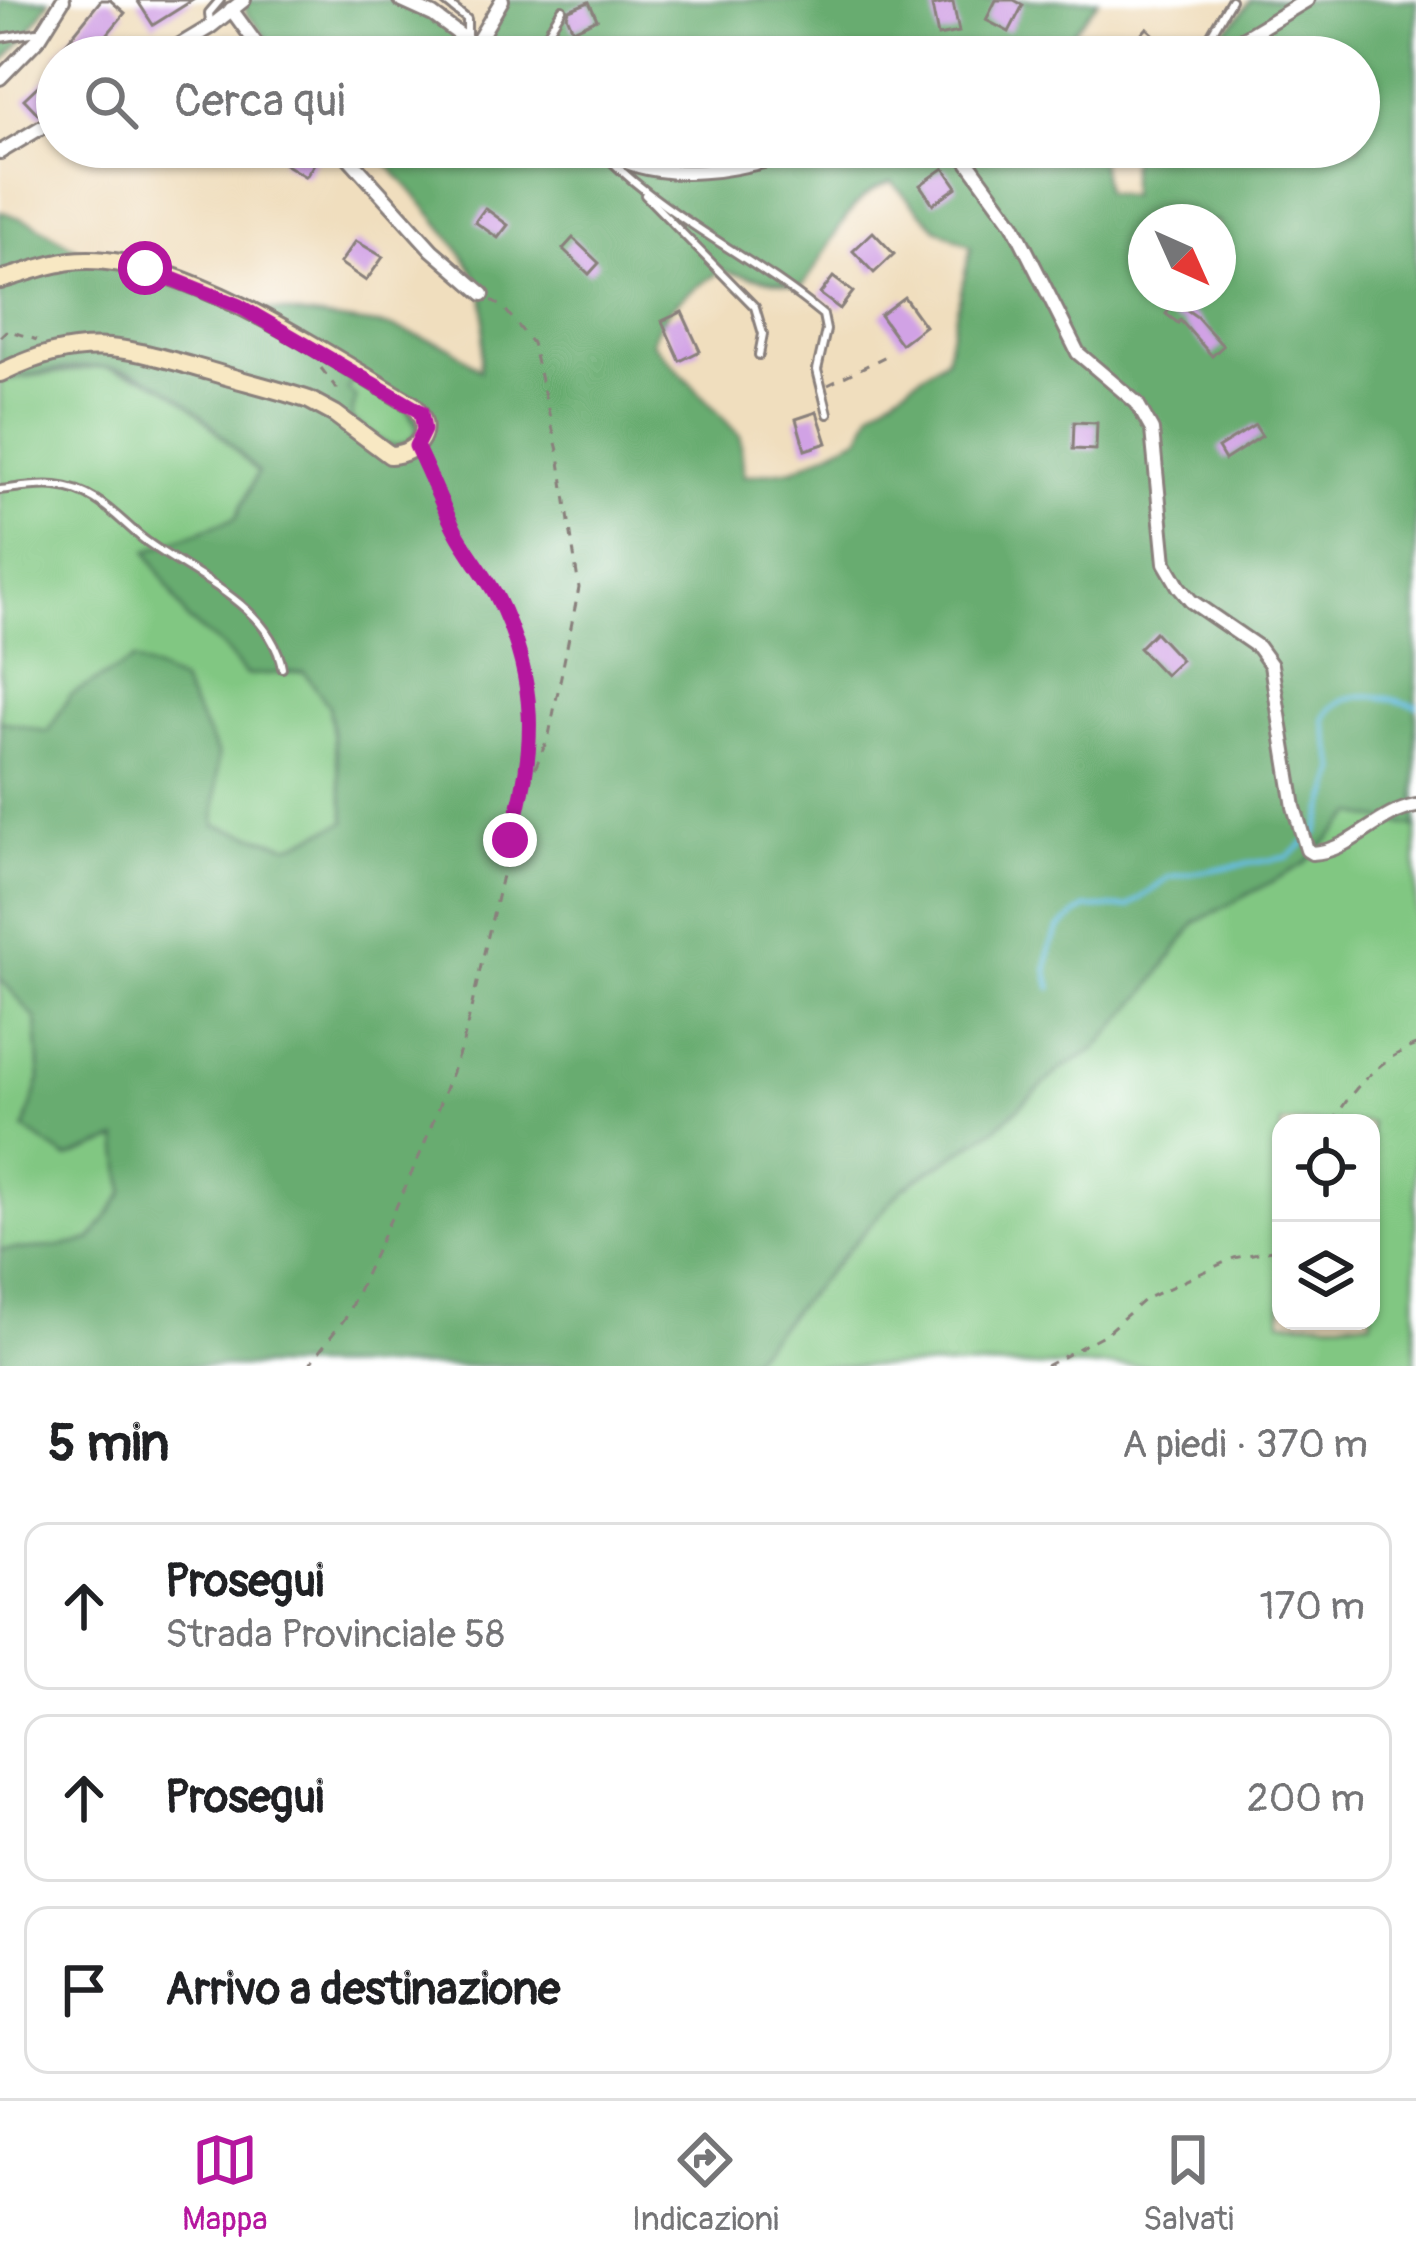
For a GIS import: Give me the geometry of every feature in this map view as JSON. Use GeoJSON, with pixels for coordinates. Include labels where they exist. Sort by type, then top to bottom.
{"type":"FeatureCollection","features":[{"type":"Feature","properties":{"kind":"street"},"geometry":{"type":"LineString","coordinates":[[38,36],[63,0]]}},
{"type":"Feature","properties":{"kind":"street"},"geometry":{"type":"LineString","coordinates":[[188,36],[225,4],[244,0]]}},
{"type":"Feature","properties":{"kind":"street"},"geometry":{"type":"LineString","coordinates":[[400,0],[465,36]]}},
{"type":"Feature","properties":{"kind":"street"},"geometry":{"type":"LineString","coordinates":[[476,36],[502,0]]}},
{"type":"Feature","properties":{"kind":"street"},"geometry":{"type":"LineString","coordinates":[[1247,36],[1307,0]]}},
{"type":"Feature","properties":{"kind":"street"},"geometry":{"type":"LineString","coordinates":[[225,4],[250,36]]}},
{"type":"Feature","properties":{"kind":"street"},"geometry":{"type":"LineString","coordinates":[[0,77],[36,39]]}},
{"type":"Feature","properties":{"kind":"street"},"geometry":{"type":"LineString","coordinates":[[0,152],[36,131]]}},
{"type":"Feature","properties":{"kind":"street"},"geometry":{"type":"LineString","coordinates":[[357,168],[432,250],[483,294]]}},
{"type":"Feature","properties":{"kind":"street"},"geometry":{"type":"LineString","coordinates":[[640,168],[696,172],[728,168]]}},
{"type":"Feature","properties":{"kind":"street"},"geometry":{"type":"LineString","coordinates":[[972,168],[1013,224],[1078,353],[1137,403],[1152,430],[1165,563],[1191,601],[1258,647],[1270,664],[1294,807],[1307,850],[1312,854],[1333,850],[1388,814],[1416,806]]}},
{"type":"Feature","properties":{"kind":"street"},"geometry":{"type":"LineString","coordinates":[[0,280],[69,261],[145,268],[239,306],[296,337],[413,405],[425,421],[416,446],[390,455],[335,414],[293,395],[128,347],[63,352],[0,373]]}},
{"type":"Feature","properties":{"kind":"lane"},"geometry":{"type":"LineString","coordinates":[[201,0],[210,20]]}},
{"type":"Feature","properties":{"kind":"lane"},"geometry":{"type":"LineString","coordinates":[[443,0],[467,19],[471,36]]}},
{"type":"Feature","properties":{"kind":"lane"},"geometry":{"type":"LineString","coordinates":[[1210,36],[1231,0]]}},
{"type":"Feature","properties":{"kind":"lane"},"geometry":{"type":"LineString","coordinates":[[546,36],[562,9]]}},
{"type":"Feature","properties":{"kind":"lane"},"geometry":{"type":"LineString","coordinates":[[0,38],[44,30]]}},
{"type":"Feature","properties":{"kind":"lane"},"geometry":{"type":"LineString","coordinates":[[618,168],[754,307],[763,334],[759,356]]}},
{"type":"Feature","properties":{"kind":"lane"},"geometry":{"type":"LineString","coordinates":[[638,188],[823,315],[826,330],[817,370],[828,414]]}},
{"type":"Feature","properties":{"kind":"lane"},"geometry":{"type":"LineString","coordinates":[[0,490],[57,486],[112,508],[143,539],[250,615],[274,644],[282,668]]}},
{"type":"Feature","properties":{"kind":"path"},"geometry":{"type":"LineString","coordinates":[[483,294],[504,308],[532,343],[559,455],[579,589],[549,735],[521,802]]}},
{"type":"Feature","properties":{"kind":"path"},"geometry":{"type":"LineString","coordinates":[[296,337],[343,395]]}},
{"type":"Feature","properties":{"kind":"path"},"geometry":{"type":"LineString","coordinates":[[821,388],[892,353]]}},
{"type":"Feature","properties":{"kind":"path"},"geometry":{"type":"LineString","coordinates":[[335,414],[337,389]]}},
{"type":"Feature","properties":{"kind":"path"},"geometry":{"type":"LineString","coordinates":[[308,1366],[346,1317],[457,1062],[521,802],[532,720],[528,683],[510,625],[455,530],[416,446]]}},
{"type":"Feature","properties":{"kind":"path"},"geometry":{"type":"LineString","coordinates":[[1341,1114],[1372,1073],[1396,1052],[1416,1045]]}},
{"type":"Feature","properties":{"kind":"path"},"geometry":{"type":"LineString","coordinates":[[1046,1366],[1105,1334],[1145,1299],[1234,1258],[1272,1250]]}},
{"type":"Feature","properties":{"kind":"green space"},"geometry":{"type":"Polygon","coordinates":[[[0,0],[50,0],[25,38],[0,64],[0,0]]]}},
{"type":"Feature","properties":{"kind":"green space"},"geometry":{"type":"Polygon","coordinates":[[[400,0],[462,36],[265,36],[243,1],[400,0]]]}},
{"type":"Feature","properties":{"kind":"green space"},"geometry":{"type":"Polygon","coordinates":[[[508,0],[1099,0],[1072,36],[490,36],[508,0]]]}},
{"type":"Feature","properties":{"kind":"green space"},"geometry":{"type":"Polygon","coordinates":[[[1251,0],[1416,0],[1416,827],[1354,814],[1304,864],[1195,923],[1146,992],[1095,1049],[1061,1069],[995,1129],[903,1188],[744,1366],[0,1366],[0,1250],[91,1240],[124,1192],[118,1139],[67,1158],[24,1129],[40,1079],[36,1019],[0,978],[0,721],[48,732],[70,695],[134,660],[180,681],[218,754],[215,825],[290,846],[346,821],[329,706],[304,672],[246,675],[224,648],[188,620],[147,551],[236,518],[258,472],[190,405],[128,371],[79,367],[0,380],[0,211],[32,222],[96,261],[239,306],[392,327],[451,347],[480,370],[484,313],[477,280],[434,217],[390,168],[1101,168],[1105,192],[1130,196],[1130,168],[1380,168],[1380,36],[1211,36],[1226,29],[1251,0]],[[892,182],[861,199],[801,287],[722,271],[680,300],[663,319],[652,342],[740,436],[744,476],[794,469],[861,436],[872,410],[946,358],[971,247],[936,228],[892,182]],[[353,377],[348,390],[356,398],[351,419],[374,438],[397,445],[415,436],[417,423],[406,409],[353,377]]]}},
{"type":"Feature","properties":{"kind":"green space"},"geometry":{"type":"Polygon","coordinates":[[[104,367],[179,394],[258,473],[236,518],[147,552],[188,620],[224,648],[246,675],[304,671],[329,706],[346,822],[290,846],[214,825],[218,754],[180,681],[70,695],[48,732],[0,721],[0,380],[104,367]]]}},
{"type":"Feature","properties":{"kind":"green space"},"geometry":{"type":"Polygon","coordinates":[[[353,376],[406,409],[418,429],[410,442],[393,449],[351,419],[348,390],[353,376]]]}},
{"type":"Feature","properties":{"kind":"green space"},"geometry":{"type":"Polygon","coordinates":[[[1354,813],[1416,827],[1415,1366],[744,1366],[903,1188],[995,1129],[1061,1069],[1095,1049],[1146,992],[1195,923],[1304,864],[1354,813]]]}},
{"type":"Feature","properties":{"kind":"green space"},"geometry":{"type":"Polygon","coordinates":[[[0,978],[36,1019],[40,1079],[25,1129],[118,1139],[124,1193],[91,1240],[0,1250],[0,978]]]}},
{"type":"Feature","properties":{"kind":"building"},"geometry":{"type":"Polygon","coordinates":[[[101,0],[110,0],[125,13],[106,36],[72,36],[101,0]]]}},
{"type":"Feature","properties":{"kind":"building"},"geometry":{"type":"Polygon","coordinates":[[[137,0],[193,0],[153,25],[137,0]]]}},
{"type":"Feature","properties":{"kind":"building"},"geometry":{"type":"Polygon","coordinates":[[[996,0],[1023,5],[1009,32],[986,20],[996,0]]]}},
{"type":"Feature","properties":{"kind":"building"},"geometry":{"type":"Polygon","coordinates":[[[589,2],[597,19],[573,30],[569,10],[589,2]]]}},
{"type":"Feature","properties":{"kind":"building"},"geometry":{"type":"Polygon","coordinates":[[[953,2],[959,32],[938,36],[932,6],[953,2]]]}},
{"type":"Feature","properties":{"kind":"building"},"geometry":{"type":"Polygon","coordinates":[[[36,88],[36,112],[24,99],[36,88]]]}},
{"type":"Feature","properties":{"kind":"building"},"geometry":{"type":"Polygon","coordinates":[[[291,168],[311,168],[306,177],[291,168]]]}},
{"type":"Feature","properties":{"kind":"building"},"geometry":{"type":"Polygon","coordinates":[[[944,168],[957,187],[933,204],[920,185],[944,168]]]}},
{"type":"Feature","properties":{"kind":"building"},"geometry":{"type":"Polygon","coordinates":[[[485,208],[508,225],[498,238],[475,222],[485,208]]]}},
{"type":"Feature","properties":{"kind":"building"},"geometry":{"type":"Polygon","coordinates":[[[873,232],[894,254],[874,273],[853,251],[873,232]]]}},
{"type":"Feature","properties":{"kind":"building"},"geometry":{"type":"Polygon","coordinates":[[[573,238],[599,263],[589,274],[563,249],[573,238]]]}},
{"type":"Feature","properties":{"kind":"building"},"geometry":{"type":"Polygon","coordinates":[[[356,241],[383,257],[366,281],[340,263],[356,241]]]}},
{"type":"Feature","properties":{"kind":"building"},"geometry":{"type":"Polygon","coordinates":[[[833,277],[853,292],[840,309],[820,294],[833,277]]]}},
{"type":"Feature","properties":{"kind":"building"},"geometry":{"type":"Polygon","coordinates":[[[904,297],[925,326],[901,344],[880,315],[904,297]]]}},
{"type":"Feature","properties":{"kind":"building"},"geometry":{"type":"Polygon","coordinates":[[[682,312],[700,351],[680,361],[662,321],[682,312]]]}},
{"type":"Feature","properties":{"kind":"building"},"geometry":{"type":"Polygon","coordinates":[[[1190,312],[1223,346],[1212,356],[1180,320],[1166,314],[1190,312]]]}},
{"type":"Feature","properties":{"kind":"building"},"geometry":{"type":"Polygon","coordinates":[[[817,412],[827,443],[805,450],[796,419],[817,412]]]}},
{"type":"Feature","properties":{"kind":"building"},"geometry":{"type":"Polygon","coordinates":[[[1074,422],[1097,423],[1096,450],[1073,449],[1074,422]]]}},
{"type":"Feature","properties":{"kind":"building"},"geometry":{"type":"Polygon","coordinates":[[[1255,425],[1262,436],[1225,460],[1218,448],[1255,425]]]}},
{"type":"Feature","properties":{"kind":"building"},"geometry":{"type":"Polygon","coordinates":[[[1155,632],[1181,660],[1165,675],[1139,648],[1155,632]]]}},
{"type":"Feature","properties":{"kind":"waterway"},"geometry":{"type":"LineString","coordinates":[[1051,988],[1050,947],[1059,928],[1085,908],[1129,907],[1169,877],[1288,857],[1317,833],[1337,771],[1324,719],[1332,708],[1366,696],[1416,706]]}},
{"type":"Feature","properties":{"kind":"route"},"geometry":{"type":"LineString","coordinates":[[145,268],[239,306],[421,412],[424,430],[416,446],[455,530],[494,591],[528,683],[532,720],[527,768],[510,840]]}}]}
